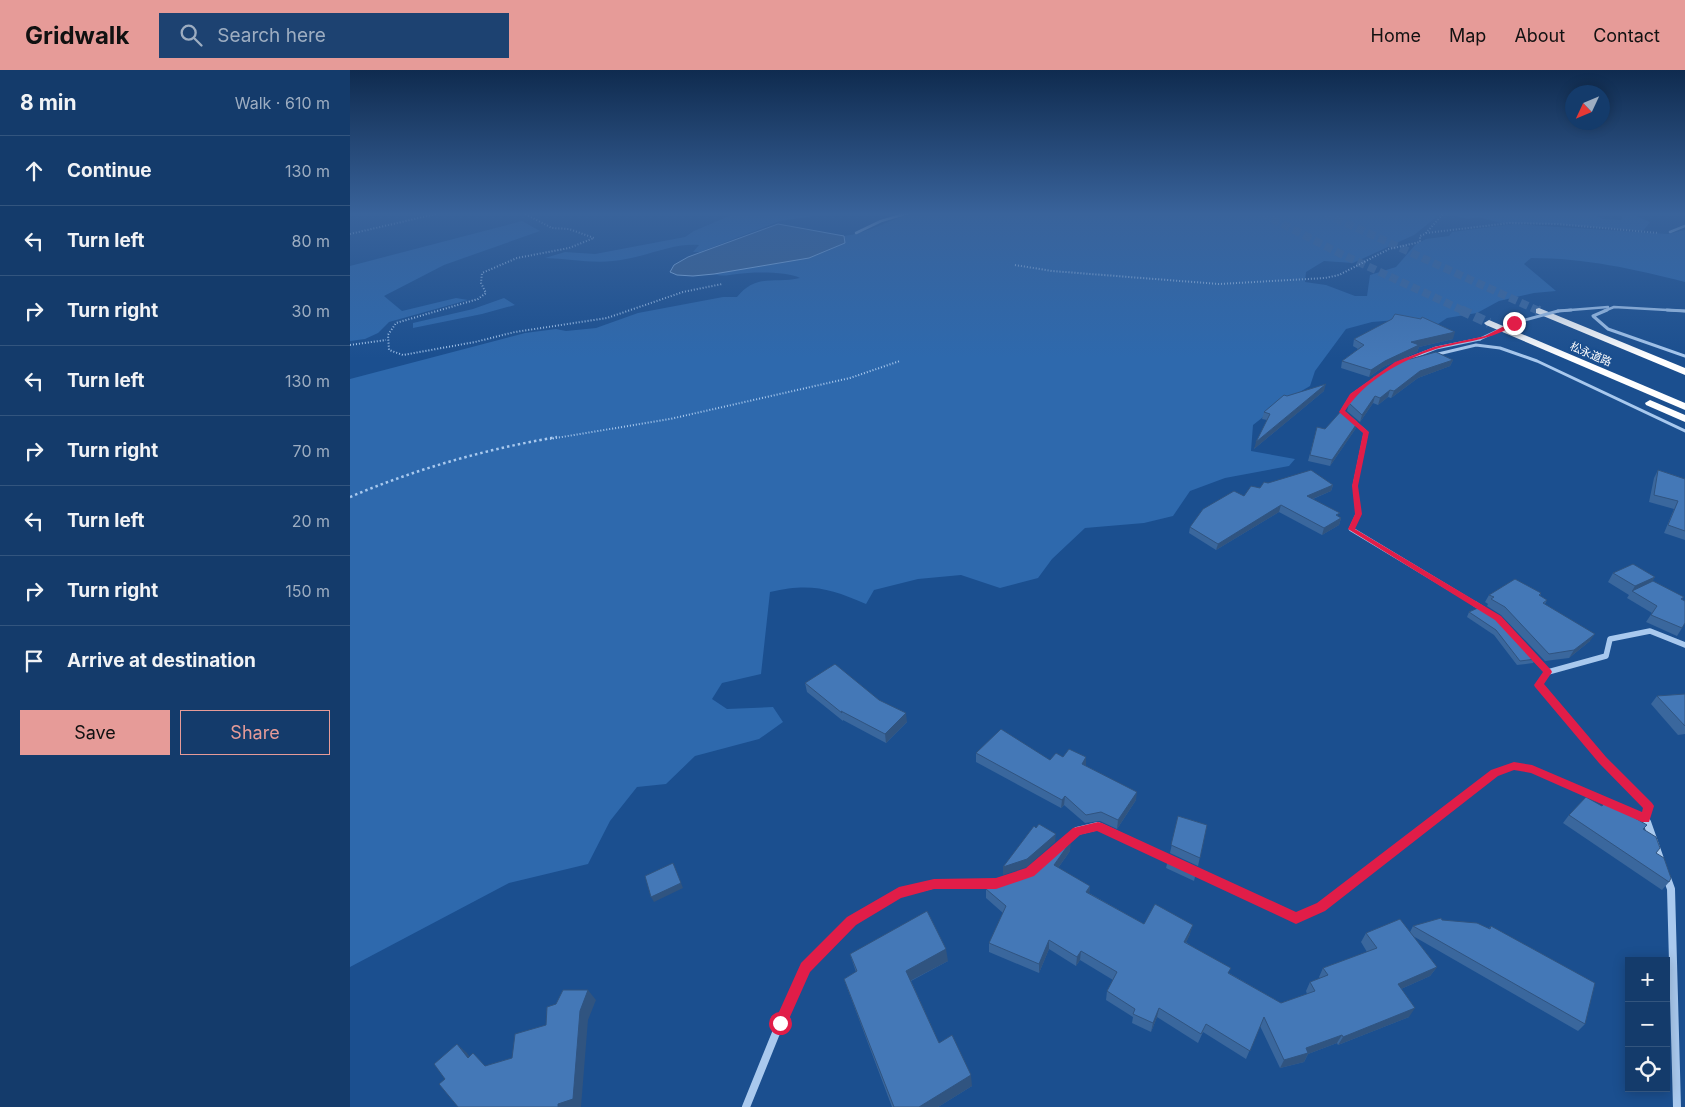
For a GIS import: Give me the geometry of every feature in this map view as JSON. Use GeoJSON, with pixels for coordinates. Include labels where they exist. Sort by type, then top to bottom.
{"type":"FeatureCollection","features":[{"type":"Feature","properties":{"kind":"highway","name":"松永道路"},"geometry":{"type":"LineString","coordinates":[[1685,365],[1539,311],[1685,372]]}},
{"type":"Feature","properties":{"kind":"highway","name":"松永道路"},"geometry":{"type":"LineString","coordinates":[[1488,323],[1683,406]]}},
{"type":"Feature","properties":{"kind":"highway"},"geometry":{"type":"LineString","coordinates":[[1526,340],[1572,366],[1685,419]]}},
{"type":"Feature","properties":{"kind":"street"},"geometry":{"type":"LineString","coordinates":[[1685,311],[1614,307],[1558,312],[1514,323],[1480,338],[1436,348],[1396,363],[1476,345],[1500,348],[1537,361],[1685,431]]}},
{"type":"Feature","properties":{"kind":"street"},"geometry":{"type":"LineString","coordinates":[[1614,307],[1593,316],[1608,329],[1685,356]]}},
{"type":"Feature","properties":{"kind":"street"},"geometry":{"type":"LineString","coordinates":[[1417,355],[1424,358]]}},
{"type":"Feature","properties":{"kind":"street"},"geometry":{"type":"LineString","coordinates":[[1374,379],[1352,395],[1342,412],[1366,432],[1355,486],[1358,514],[1351,529],[1490,613]]}},
{"type":"Feature","properties":{"kind":"street"},"geometry":{"type":"LineString","coordinates":[[1677,1107],[1671,889],[1646,818],[1648,806],[1603,760],[1539,685],[1548,672],[1606,656],[1610,639],[1650,632],[1685,645]]}},
{"type":"Feature","properties":{"kind":"street"},"geometry":{"type":"LineString","coordinates":[[1529,652],[1548,672]]}},
{"type":"Feature","properties":{"kind":"street"},"geometry":{"type":"LineString","coordinates":[[1188,868],[1296,918],[1321,907],[1494,773],[1514,766],[1532,769],[1646,818]]}},
{"type":"Feature","properties":{"kind":"street"},"geometry":{"type":"LineString","coordinates":[[1057,848],[1077,831],[1098,826],[1179,864]]}},
{"type":"Feature","properties":{"kind":"street"},"geometry":{"type":"LineString","coordinates":[[746,1107],[780,1023],[806,968],[851,921],[899,893],[934,884],[996,884],[1004,881]]}},
{"type":"Feature","properties":{"kind":"path"},"geometry":{"type":"LineString","coordinates":[[508,261],[482,273],[482,283],[486,293],[482,296],[456,306],[396,323],[388,330],[386,340],[389,350],[403,355],[475,342],[515,332],[577,321],[607,318],[682,292],[722,284]]}},
{"type":"Feature","properties":{"kind":"path"},"geometry":{"type":"LineString","coordinates":[[1015,265],[1052,270],[1219,284],[1325,278],[1339,275],[1365,261]]}},
{"type":"Feature","properties":{"kind":"path"},"geometry":{"type":"LineString","coordinates":[[350,345],[386,340]]}},
{"type":"Feature","properties":{"kind":"path"},"geometry":{"type":"LineString","coordinates":[[350,497],[383,483],[455,459],[553,438],[670,419],[850,378],[900,361]]}},
{"type":"Feature","properties":{"kind":"shaded area"},"geometry":{"type":"Polygon","coordinates":[[[368,261],[454,261],[384,296],[402,311],[456,298],[468,300],[389,322],[378,333],[365,339],[350,341],[350,266],[368,261]]]}},
{"type":"Feature","properties":{"kind":"shaded area"},"geometry":{"type":"Polygon","coordinates":[[[680,261],[789,261],[693,276],[677,275],[670,272],[674,265],[680,261]]]}},
{"type":"Feature","properties":{"kind":"shaded area"},"geometry":{"type":"Polygon","coordinates":[[[789,261],[1323,261],[1306,272],[1305,282],[1326,285],[1355,296],[1367,296],[1370,275],[1396,267],[1401,261],[1527,261],[1524,264],[1556,291],[1534,293],[1499,301],[1477,313],[1447,318],[1435,326],[1397,320],[1372,322],[1346,329],[1315,371],[1310,386],[1281,403],[1253,425],[1251,451],[1295,459],[1289,466],[1225,478],[1190,491],[1173,516],[1144,523],[1085,528],[1052,559],[1038,578],[1000,588],[961,575],[918,579],[874,590],[866,604],[841,594],[819,589],[797,588],[770,592],[761,674],[722,683],[712,699],[727,709],[773,707],[783,722],[759,739],[695,756],[666,784],[637,787],[610,821],[588,864],[509,883],[350,967],[350,379],[525,333],[556,329],[566,331],[596,328],[638,313],[723,297],[737,297],[751,285],[759,282],[800,278],[787,274],[769,273],[723,276],[714,274],[789,261]]]}},
{"type":"Feature","properties":{"kind":"shaded area"},"geometry":{"type":"Polygon","coordinates":[[[1330,261],[1357,261],[1353,263],[1330,261]]]}},
{"type":"Feature","properties":{"kind":"shaded area"},"geometry":{"type":"Polygon","coordinates":[[[1582,261],[1685,261],[1685,282],[1647,273],[1582,261]]]}},
{"type":"Feature","properties":{"kind":"shaded area"},"geometry":{"type":"Polygon","coordinates":[[[504,298],[515,305],[482,314],[413,328],[413,323],[473,309],[504,298]]]}},
{"type":"Feature","properties":{"kind":"building"},"geometry":{"type":"Polygon","coordinates":[[[1395,314],[1421,319],[1422,317],[1455,332],[1411,342],[1419,345],[1385,361],[1371,370],[1342,361],[1364,345],[1354,339],[1392,319],[1395,314]]]}},
{"type":"Feature","properties":{"kind":"building"},"geometry":{"type":"Polygon","coordinates":[[[1436,352],[1453,360],[1420,371],[1394,391],[1390,390],[1380,398],[1375,396],[1362,415],[1349,403],[1373,377],[1406,357],[1410,359],[1436,352]]]}},
{"type":"Feature","properties":{"kind":"building"},"geometry":{"type":"Polygon","coordinates":[[[1326,384],[1256,442],[1270,414],[1264,412],[1284,395],[1287,396],[1326,384]]]}},
{"type":"Feature","properties":{"kind":"building"},"geometry":{"type":"Polygon","coordinates":[[[1343,409],[1358,422],[1332,460],[1310,455],[1317,427],[1325,429],[1343,409]]]}},
{"type":"Feature","properties":{"kind":"building"},"geometry":{"type":"Polygon","coordinates":[[[1311,470],[1333,485],[1307,496],[1340,513],[1336,515],[1341,518],[1324,528],[1281,505],[1218,544],[1190,527],[1203,509],[1234,491],[1244,496],[1251,486],[1260,488],[1264,482],[1268,483],[1311,470]]]}},
{"type":"Feature","properties":{"kind":"building"},"geometry":{"type":"Polygon","coordinates":[[[1658,470],[1685,479],[1685,531],[1668,525],[1678,501],[1654,495],[1658,470]]]}},
{"type":"Feature","properties":{"kind":"building"},"geometry":{"type":"Polygon","coordinates":[[[1633,564],[1655,577],[1635,586],[1613,573],[1633,564]]]}},
{"type":"Feature","properties":{"kind":"building"},"geometry":{"type":"Polygon","coordinates":[[[1515,579],[1541,593],[1539,595],[1547,600],[1543,603],[1595,634],[1574,650],[1549,654],[1505,607],[1491,599],[1494,597],[1489,595],[1515,579]]]}},
{"type":"Feature","properties":{"kind":"building"},"geometry":{"type":"Polygon","coordinates":[[[1653,581],[1684,597],[1681,599],[1685,601],[1685,623],[1682,628],[1651,615],[1657,606],[1632,591],[1653,581]]]}},
{"type":"Feature","properties":{"kind":"building"},"geometry":{"type":"Polygon","coordinates":[[[1480,607],[1497,617],[1536,659],[1520,661],[1496,630],[1469,612],[1480,607]]]}},
{"type":"Feature","properties":{"kind":"building"},"geometry":{"type":"Polygon","coordinates":[[[835,664],[879,700],[906,713],[885,734],[841,711],[842,713],[805,683],[835,664]]]}},
{"type":"Feature","properties":{"kind":"building"},"geometry":{"type":"Polygon","coordinates":[[[1685,694],[1685,726],[1657,696],[1685,694]]]}},
{"type":"Feature","properties":{"kind":"building"},"geometry":{"type":"Polygon","coordinates":[[[1001,729],[1050,760],[1056,753],[1063,757],[1069,749],[1086,757],[1082,764],[1137,792],[1118,820],[1101,812],[1086,815],[1065,796],[1062,800],[976,753],[1001,729]]]}},
{"type":"Feature","properties":{"kind":"building"},"geometry":{"type":"Polygon","coordinates":[[[1586,797],[1602,806],[1606,801],[1647,825],[1643,829],[1656,837],[1660,848],[1656,853],[1664,858],[1671,878],[1669,882],[1569,815],[1586,797]]]}},
{"type":"Feature","properties":{"kind":"building"},"geometry":{"type":"Polygon","coordinates":[[[1178,816],[1207,825],[1200,858],[1171,845],[1178,816]]]}},
{"type":"Feature","properties":{"kind":"building"},"geometry":{"type":"Polygon","coordinates":[[[1039,824],[1056,834],[1027,859],[1003,867],[1034,826],[1036,828],[1039,824]]]}},
{"type":"Feature","properties":{"kind":"building"},"geometry":{"type":"Polygon","coordinates":[[[1066,839],[1071,841],[1054,865],[1090,886],[1086,892],[1144,924],[1155,904],[1193,925],[1184,942],[1231,968],[1228,973],[1281,1003],[1315,991],[1310,982],[1328,975],[1323,968],[1377,948],[1366,933],[1400,919],[1437,967],[1398,984],[1415,1008],[1343,1037],[1342,1035],[1306,1048],[1308,1053],[1284,1060],[1264,1017],[1250,1051],[1206,1024],[1201,1034],[1159,1008],[1153,1023],[1133,1014],[1135,1009],[1107,991],[1117,972],[1081,951],[1077,957],[1049,940],[1039,964],[989,943],[1006,906],[986,889],[992,880],[1034,867],[1066,839]]]}},
{"type":"Feature","properties":{"kind":"building"},"geometry":{"type":"Polygon","coordinates":[[[1169,856],[1197,869],[1196,872],[1168,860],[1169,856]]]}},
{"type":"Feature","properties":{"kind":"building"},"geometry":{"type":"Polygon","coordinates":[[[673,863],[681,883],[651,897],[645,876],[673,863]]]}},
{"type":"Feature","properties":{"kind":"building"},"geometry":{"type":"Polygon","coordinates":[[[927,911],[946,949],[906,971],[939,1043],[952,1035],[971,1075],[919,1107],[894,1107],[844,979],[857,971],[850,954],[927,911]]]}},
{"type":"Feature","properties":{"kind":"building"},"geometry":{"type":"Polygon","coordinates":[[[1441,918],[1442,920],[1477,923],[1490,929],[1491,926],[1595,983],[1585,1024],[1413,926],[1441,918]]]}},
{"type":"Feature","properties":{"kind":"building"},"geometry":{"type":"Polygon","coordinates":[[[563,990],[588,990],[580,1011],[573,1099],[558,1104],[558,1107],[458,1107],[439,1084],[445,1079],[434,1064],[457,1044],[468,1058],[473,1053],[485,1066],[512,1058],[515,1034],[546,1025],[547,1007],[556,1004],[563,990]]]}},
{"type":"Feature","properties":{"kind":"tunnel"},"geometry":{"type":"LineString","coordinates":[[1357,261],[1464,311]]}},
{"type":"Feature","properties":{"kind":"tunnel"},"geometry":{"type":"LineString","coordinates":[[1430,261],[1539,311],[1537,310]]}},
{"type":"Feature","properties":{"kind":"tunnel"},"geometry":{"type":"LineString","coordinates":[[1461,310],[1489,323]]}},
{"type":"Feature","properties":{"kind":"route"},"geometry":{"type":"LineString","coordinates":[[780,1023],[806,968],[851,921],[899,893],[934,884],[996,884],[1030,872],[1077,831],[1098,826],[1296,918],[1321,907],[1494,773],[1514,766],[1532,769],[1646,818],[1648,806],[1603,760],[1539,685],[1548,672],[1498,618],[1351,529],[1358,514],[1355,486],[1366,432],[1342,412],[1352,395],[1396,363],[1436,348],[1486,337],[1514,323]]}}]}
